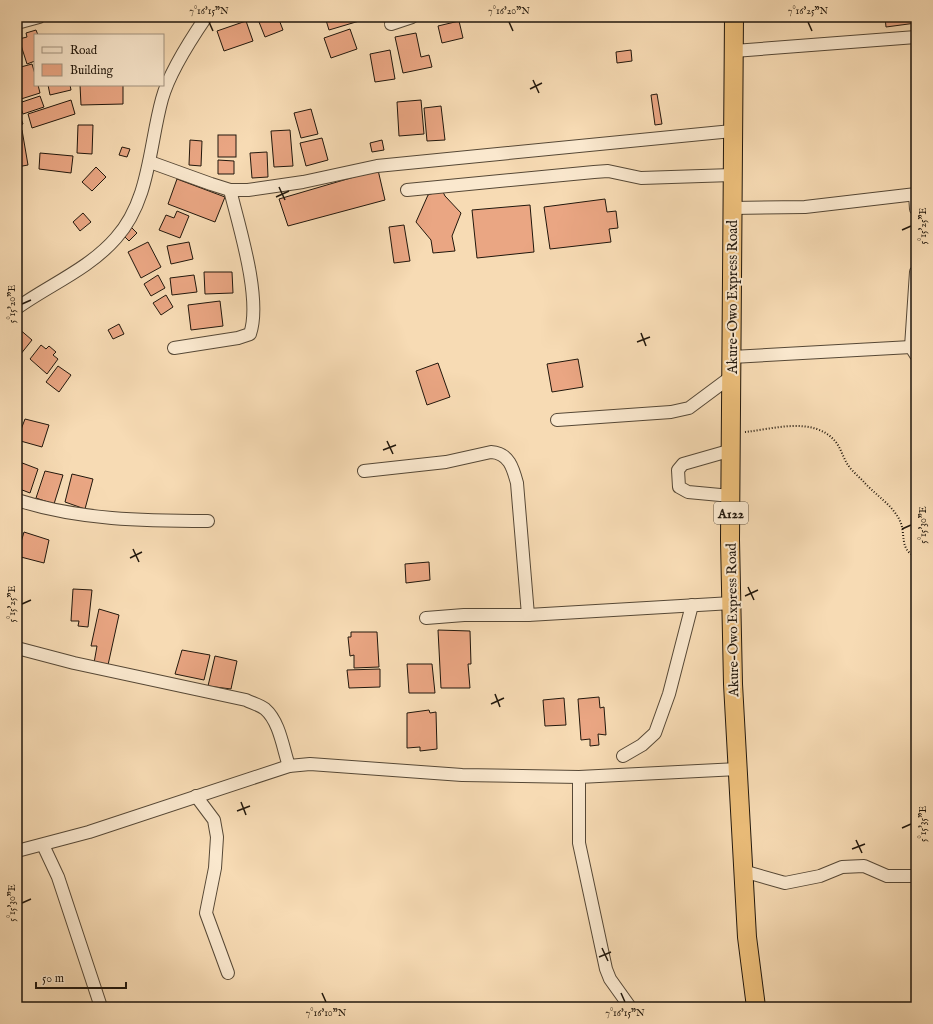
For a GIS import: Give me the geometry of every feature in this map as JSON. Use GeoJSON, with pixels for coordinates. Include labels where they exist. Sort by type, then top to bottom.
{"type":"FeatureCollection","features":[{"type":"Feature","properties":{"kind":"highway","name":"Akure-Owo Express Road"},"geometry":{"type":"LineString","coordinates":[[734,17],[732,131],[731,496],[733,684],[747,937],[756,1007]]}},
{"type":"Feature","properties":{"kind":"street"},"geometry":{"type":"LineString","coordinates":[[17,23],[39,17]]}},
{"type":"Feature","properties":{"kind":"street"},"geometry":{"type":"LineString","coordinates":[[391,24],[412,17]]}},
{"type":"Feature","properties":{"kind":"street"},"geometry":{"type":"LineString","coordinates":[[20,302],[47,291],[89,262],[116,238],[135,209],[150,162],[162,98],[200,20]]}},
{"type":"Feature","properties":{"kind":"street"},"geometry":{"type":"LineString","coordinates":[[734,51],[916,37]]}},
{"type":"Feature","properties":{"kind":"street"},"geometry":{"type":"LineString","coordinates":[[150,162],[230,190],[248,190],[303,182],[377,166],[732,131]]}},
{"type":"Feature","properties":{"kind":"street"},"geometry":{"type":"LineString","coordinates":[[408,190],[608,171],[641,178],[732,175]]}},
{"type":"Feature","properties":{"kind":"street"},"geometry":{"type":"LineString","coordinates":[[174,348],[238,338],[250,334],[254,323],[252,293],[244,245],[230,190]]}},
{"type":"Feature","properties":{"kind":"street"},"geometry":{"type":"LineString","coordinates":[[732,208],[805,207],[915,194],[916,209]]}},
{"type":"Feature","properties":{"kind":"street"},"geometry":{"type":"LineString","coordinates":[[732,357],[913,351],[916,272]]}},
{"type":"Feature","properties":{"kind":"street"},"geometry":{"type":"LineString","coordinates":[[557,420],[671,412],[689,408],[732,376]]}},
{"type":"Feature","properties":{"kind":"street"},"geometry":{"type":"LineString","coordinates":[[731,496],[688,492],[679,487],[678,470],[683,464],[732,442]]}},
{"type":"Feature","properties":{"kind":"street"},"geometry":{"type":"LineString","coordinates":[[364,471],[446,462],[491,452],[497,452],[507,459],[513,468],[517,483],[528,616]]}},
{"type":"Feature","properties":{"kind":"street"},"geometry":{"type":"LineString","coordinates":[[17,500],[44,509],[100,518],[150,521],[208,521]]}},
{"type":"Feature","properties":{"kind":"street"},"geometry":{"type":"LineString","coordinates":[[426,618],[464,615],[528,616],[692,606],[732,602]]}},
{"type":"Feature","properties":{"kind":"street"},"geometry":{"type":"LineString","coordinates":[[623,756],[642,745],[655,733],[669,694],[692,606]]}},
{"type":"Feature","properties":{"kind":"street"},"geometry":{"type":"LineString","coordinates":[[17,648],[74,663],[246,700],[257,704],[265,709],[274,718],[289,766]]}},
{"type":"Feature","properties":{"kind":"street"},"geometry":{"type":"LineString","coordinates":[[17,852],[89,832],[289,766],[310,764],[462,775],[579,777],[738,769]]}},
{"type":"Feature","properties":{"kind":"street"},"geometry":{"type":"LineString","coordinates":[[579,777],[579,843],[606,970],[610,979],[630,1007]]}},
{"type":"Feature","properties":{"kind":"street"},"geometry":{"type":"LineString","coordinates":[[196,796],[214,820],[217,837],[215,868],[206,914],[228,973]]}},
{"type":"Feature","properties":{"kind":"street"},"geometry":{"type":"LineString","coordinates":[[43,845],[58,877],[101,1007]]}},
{"type":"Feature","properties":{"kind":"street"},"geometry":{"type":"LineString","coordinates":[[743,871],[785,883],[820,876],[842,867],[864,866],[887,876],[916,876]]}},
{"type":"Feature","properties":{"kind":"path"},"geometry":{"type":"LineString","coordinates":[[732,442],[802,426],[815,428],[826,434],[835,441],[849,466],[895,512],[903,526],[905,548],[909,553],[916,556]]}},
{"type":"Feature","properties":{"kind":"building"},"geometry":{"type":"Polygon","coordinates":[[[257,17],[278,17],[283,30],[265,37],[257,17]]]}},
{"type":"Feature","properties":{"kind":"building"},"geometry":{"type":"Polygon","coordinates":[[[325,17],[365,17],[366,19],[329,30],[325,17]]]}},
{"type":"Feature","properties":{"kind":"building"},"geometry":{"type":"Polygon","coordinates":[[[885,17],[916,17],[916,23],[886,27],[885,17]]]}},
{"type":"Feature","properties":{"kind":"building"},"geometry":{"type":"Polygon","coordinates":[[[246,21],[253,41],[224,51],[217,31],[246,21]]]}},
{"type":"Feature","properties":{"kind":"building"},"geometry":{"type":"Polygon","coordinates":[[[459,21],[463,38],[442,43],[438,26],[459,21]]]}},
{"type":"Feature","properties":{"kind":"building"},"geometry":{"type":"Polygon","coordinates":[[[350,29],[357,49],[331,58],[324,38],[350,29]]]}},
{"type":"Feature","properties":{"kind":"building"},"geometry":{"type":"Polygon","coordinates":[[[36,30],[38,34],[34,34],[34,61],[27,64],[19,39],[27,37],[26,33],[36,30]]]}},
{"type":"Feature","properties":{"kind":"building"},"geometry":{"type":"Polygon","coordinates":[[[416,33],[421,57],[429,55],[432,67],[403,73],[395,37],[416,33]]]}},
{"type":"Feature","properties":{"kind":"building"},"geometry":{"type":"Polygon","coordinates":[[[390,50],[395,79],[375,82],[370,54],[390,50]]]}},
{"type":"Feature","properties":{"kind":"building"},"geometry":{"type":"Polygon","coordinates":[[[631,50],[632,61],[617,63],[616,52],[631,50]]]}},
{"type":"Feature","properties":{"kind":"building"},"geometry":{"type":"Polygon","coordinates":[[[32,64],[34,71],[34,86],[38,86],[40,93],[21,99],[17,83],[17,68],[32,64]]]}},
{"type":"Feature","properties":{"kind":"building"},"geometry":{"type":"Polygon","coordinates":[[[48,86],[70,86],[71,90],[50,95],[48,86]]]}},
{"type":"Feature","properties":{"kind":"building"},"geometry":{"type":"Polygon","coordinates":[[[80,86],[123,86],[123,104],[81,105],[80,86]]]}},
{"type":"Feature","properties":{"kind":"building"},"geometry":{"type":"Polygon","coordinates":[[[657,94],[662,124],[655,125],[651,95],[657,94]]]}},
{"type":"Feature","properties":{"kind":"building"},"geometry":{"type":"Polygon","coordinates":[[[40,96],[44,107],[23,114],[19,103],[40,96]]]}},
{"type":"Feature","properties":{"kind":"building"},"geometry":{"type":"Polygon","coordinates":[[[71,100],[75,114],[32,128],[28,114],[71,100]]]}},
{"type":"Feature","properties":{"kind":"building"},"geometry":{"type":"Polygon","coordinates":[[[421,100],[424,134],[399,136],[397,102],[421,100]]]}},
{"type":"Feature","properties":{"kind":"building"},"geometry":{"type":"Polygon","coordinates":[[[441,106],[445,140],[427,141],[424,108],[441,106]]]}},
{"type":"Feature","properties":{"kind":"building"},"geometry":{"type":"Polygon","coordinates":[[[17,108],[23,124],[17,126],[17,108]]]}},
{"type":"Feature","properties":{"kind":"building"},"geometry":{"type":"Polygon","coordinates":[[[311,109],[318,134],[301,138],[294,113],[311,109]]]}},
{"type":"Feature","properties":{"kind":"building"},"geometry":{"type":"Polygon","coordinates":[[[78,125],[93,125],[92,154],[77,153],[78,125]]]}},
{"type":"Feature","properties":{"kind":"building"},"geometry":{"type":"Polygon","coordinates":[[[22,130],[28,165],[17,167],[17,131],[22,130]]]}},
{"type":"Feature","properties":{"kind":"building"},"geometry":{"type":"Polygon","coordinates":[[[290,130],[293,166],[274,167],[271,131],[290,130]]]}},
{"type":"Feature","properties":{"kind":"building"},"geometry":{"type":"Polygon","coordinates":[[[218,135],[236,135],[236,157],[218,157],[218,135]]]}},
{"type":"Feature","properties":{"kind":"building"},"geometry":{"type":"Polygon","coordinates":[[[322,138],[328,160],[306,166],[300,143],[322,138]]]}},
{"type":"Feature","properties":{"kind":"building"},"geometry":{"type":"Polygon","coordinates":[[[190,140],[202,141],[201,166],[189,165],[190,140]]]}},
{"type":"Feature","properties":{"kind":"building"},"geometry":{"type":"Polygon","coordinates":[[[382,140],[384,150],[372,152],[370,143],[382,140]]]}},
{"type":"Feature","properties":{"kind":"building"},"geometry":{"type":"Polygon","coordinates":[[[122,147],[130,149],[127,157],[119,155],[122,147]]]}},
{"type":"Feature","properties":{"kind":"building"},"geometry":{"type":"Polygon","coordinates":[[[267,152],[268,177],[252,178],[250,153],[267,152]]]}},
{"type":"Feature","properties":{"kind":"building"},"geometry":{"type":"Polygon","coordinates":[[[40,153],[73,156],[71,173],[39,169],[40,153]]]}},
{"type":"Feature","properties":{"kind":"building"},"geometry":{"type":"Polygon","coordinates":[[[218,160],[234,161],[234,174],[218,174],[218,160]]]}},
{"type":"Feature","properties":{"kind":"building"},"geometry":{"type":"Polygon","coordinates":[[[96,167],[106,177],[92,191],[82,182],[96,167]]]}},
{"type":"Feature","properties":{"kind":"building"},"geometry":{"type":"Polygon","coordinates":[[[378,170],[385,200],[288,226],[279,199],[378,170]]]}},
{"type":"Feature","properties":{"kind":"building"},"geometry":{"type":"Polygon","coordinates":[[[177,179],[225,197],[215,222],[168,204],[177,179]]]}},
{"type":"Feature","properties":{"kind":"building"},"geometry":{"type":"Polygon","coordinates":[[[442,190],[445,196],[461,213],[452,236],[455,251],[433,253],[431,240],[416,222],[428,195],[442,190]]]}},
{"type":"Feature","properties":{"kind":"building"},"geometry":{"type":"Polygon","coordinates":[[[605,199],[607,212],[616,211],[618,228],[609,229],[611,242],[550,249],[544,207],[605,199]]]}},
{"type":"Feature","properties":{"kind":"building"},"geometry":{"type":"Polygon","coordinates":[[[530,205],[534,252],[477,258],[472,210],[530,205]]]}},
{"type":"Feature","properties":{"kind":"building"},"geometry":{"type":"Polygon","coordinates":[[[177,211],[189,216],[180,238],[159,230],[166,215],[174,218],[177,211]]]}},
{"type":"Feature","properties":{"kind":"building"},"geometry":{"type":"Polygon","coordinates":[[[83,213],[91,222],[80,231],[73,222],[83,213]]]}},
{"type":"Feature","properties":{"kind":"building"},"geometry":{"type":"Polygon","coordinates":[[[404,225],[410,261],[394,263],[389,227],[404,225]]]}},
{"type":"Feature","properties":{"kind":"building"},"geometry":{"type":"Polygon","coordinates":[[[130,226],[137,233],[129,241],[122,234],[130,226]]]}},
{"type":"Feature","properties":{"kind":"building"},"geometry":{"type":"Polygon","coordinates":[[[148,242],[161,267],[141,278],[128,252],[148,242]]]}},
{"type":"Feature","properties":{"kind":"building"},"geometry":{"type":"Polygon","coordinates":[[[189,242],[193,259],[171,264],[167,246],[189,242]]]}},
{"type":"Feature","properties":{"kind":"building"},"geometry":{"type":"Polygon","coordinates":[[[204,272],[232,272],[233,293],[205,294],[204,272]]]}},
{"type":"Feature","properties":{"kind":"building"},"geometry":{"type":"Polygon","coordinates":[[[158,275],[165,288],[151,296],[144,284],[158,275]]]}},
{"type":"Feature","properties":{"kind":"building"},"geometry":{"type":"Polygon","coordinates":[[[194,275],[197,292],[172,295],[170,278],[194,275]]]}},
{"type":"Feature","properties":{"kind":"building"},"geometry":{"type":"Polygon","coordinates":[[[166,295],[173,307],[161,315],[153,303],[166,295]]]}},
{"type":"Feature","properties":{"kind":"building"},"geometry":{"type":"Polygon","coordinates":[[[220,301],[223,326],[191,330],[188,305],[220,301]]]}},
{"type":"Feature","properties":{"kind":"building"},"geometry":{"type":"Polygon","coordinates":[[[119,324],[124,334],[113,339],[108,330],[119,324]]]}},
{"type":"Feature","properties":{"kind":"building"},"geometry":{"type":"Polygon","coordinates":[[[18,328],[32,340],[20,355],[17,352],[18,328]]]}},
{"type":"Feature","properties":{"kind":"building"},"geometry":{"type":"Polygon","coordinates":[[[41,345],[46,349],[49,346],[56,352],[53,355],[58,359],[47,374],[30,359],[41,345]]]}},
{"type":"Feature","properties":{"kind":"building"},"geometry":{"type":"Polygon","coordinates":[[[578,359],[583,387],[552,392],[547,364],[578,359]]]}},
{"type":"Feature","properties":{"kind":"building"},"geometry":{"type":"Polygon","coordinates":[[[438,363],[450,397],[427,405],[416,371],[438,363]]]}},
{"type":"Feature","properties":{"kind":"building"},"geometry":{"type":"Polygon","coordinates":[[[58,366],[71,375],[59,392],[46,382],[58,366]]]}},
{"type":"Feature","properties":{"kind":"building"},"geometry":{"type":"Polygon","coordinates":[[[25,419],[49,425],[42,447],[17,440],[25,419]]]}},
{"type":"Feature","properties":{"kind":"building"},"geometry":{"type":"Polygon","coordinates":[[[17,461],[38,469],[30,493],[17,488],[17,461]]]}},
{"type":"Feature","properties":{"kind":"building"},"geometry":{"type":"Polygon","coordinates":[[[45,471],[63,475],[54,504],[36,498],[45,471]]]}},
{"type":"Feature","properties":{"kind":"building"},"geometry":{"type":"Polygon","coordinates":[[[72,474],[93,479],[85,509],[65,502],[72,474]]]}},
{"type":"Feature","properties":{"kind":"building"},"geometry":{"type":"Polygon","coordinates":[[[24,532],[49,540],[44,563],[17,556],[24,532]]]}},
{"type":"Feature","properties":{"kind":"building"},"geometry":{"type":"Polygon","coordinates":[[[429,562],[430,580],[406,583],[405,564],[429,562]]]}},
{"type":"Feature","properties":{"kind":"building"},"geometry":{"type":"Polygon","coordinates":[[[73,589],[92,590],[88,627],[78,626],[79,621],[71,621],[73,589]]]}},
{"type":"Feature","properties":{"kind":"building"},"geometry":{"type":"Polygon","coordinates":[[[99,609],[119,615],[108,665],[94,663],[97,646],[91,646],[99,609]]]}},
{"type":"Feature","properties":{"kind":"building"},"geometry":{"type":"Polygon","coordinates":[[[438,630],[470,631],[471,664],[468,664],[470,688],[441,688],[438,630]]]}},
{"type":"Feature","properties":{"kind":"building"},"geometry":{"type":"Polygon","coordinates":[[[351,632],[377,632],[379,667],[354,668],[354,655],[350,656],[348,637],[351,637],[351,632]]]}},
{"type":"Feature","properties":{"kind":"building"},"geometry":{"type":"Polygon","coordinates":[[[182,650],[210,655],[204,680],[175,674],[182,650]]]}},
{"type":"Feature","properties":{"kind":"building"},"geometry":{"type":"Polygon","coordinates":[[[215,656],[237,661],[231,689],[208,686],[215,656]]]}},
{"type":"Feature","properties":{"kind":"building"},"geometry":{"type":"Polygon","coordinates":[[[407,664],[432,664],[435,693],[409,693],[407,664]]]}},
{"type":"Feature","properties":{"kind":"building"},"geometry":{"type":"Polygon","coordinates":[[[380,669],[380,687],[349,688],[347,670],[380,669]]]}},
{"type":"Feature","properties":{"kind":"building"},"geometry":{"type":"Polygon","coordinates":[[[599,697],[600,708],[604,707],[606,735],[598,734],[599,745],[590,746],[590,739],[581,740],[578,699],[599,697]]]}},
{"type":"Feature","properties":{"kind":"building"},"geometry":{"type":"Polygon","coordinates":[[[564,698],[566,725],[545,726],[543,700],[564,698]]]}},
{"type":"Feature","properties":{"kind":"building"},"geometry":{"type":"Polygon","coordinates":[[[429,710],[430,713],[436,712],[437,749],[420,751],[420,747],[407,748],[407,713],[429,710]]]}}]}
